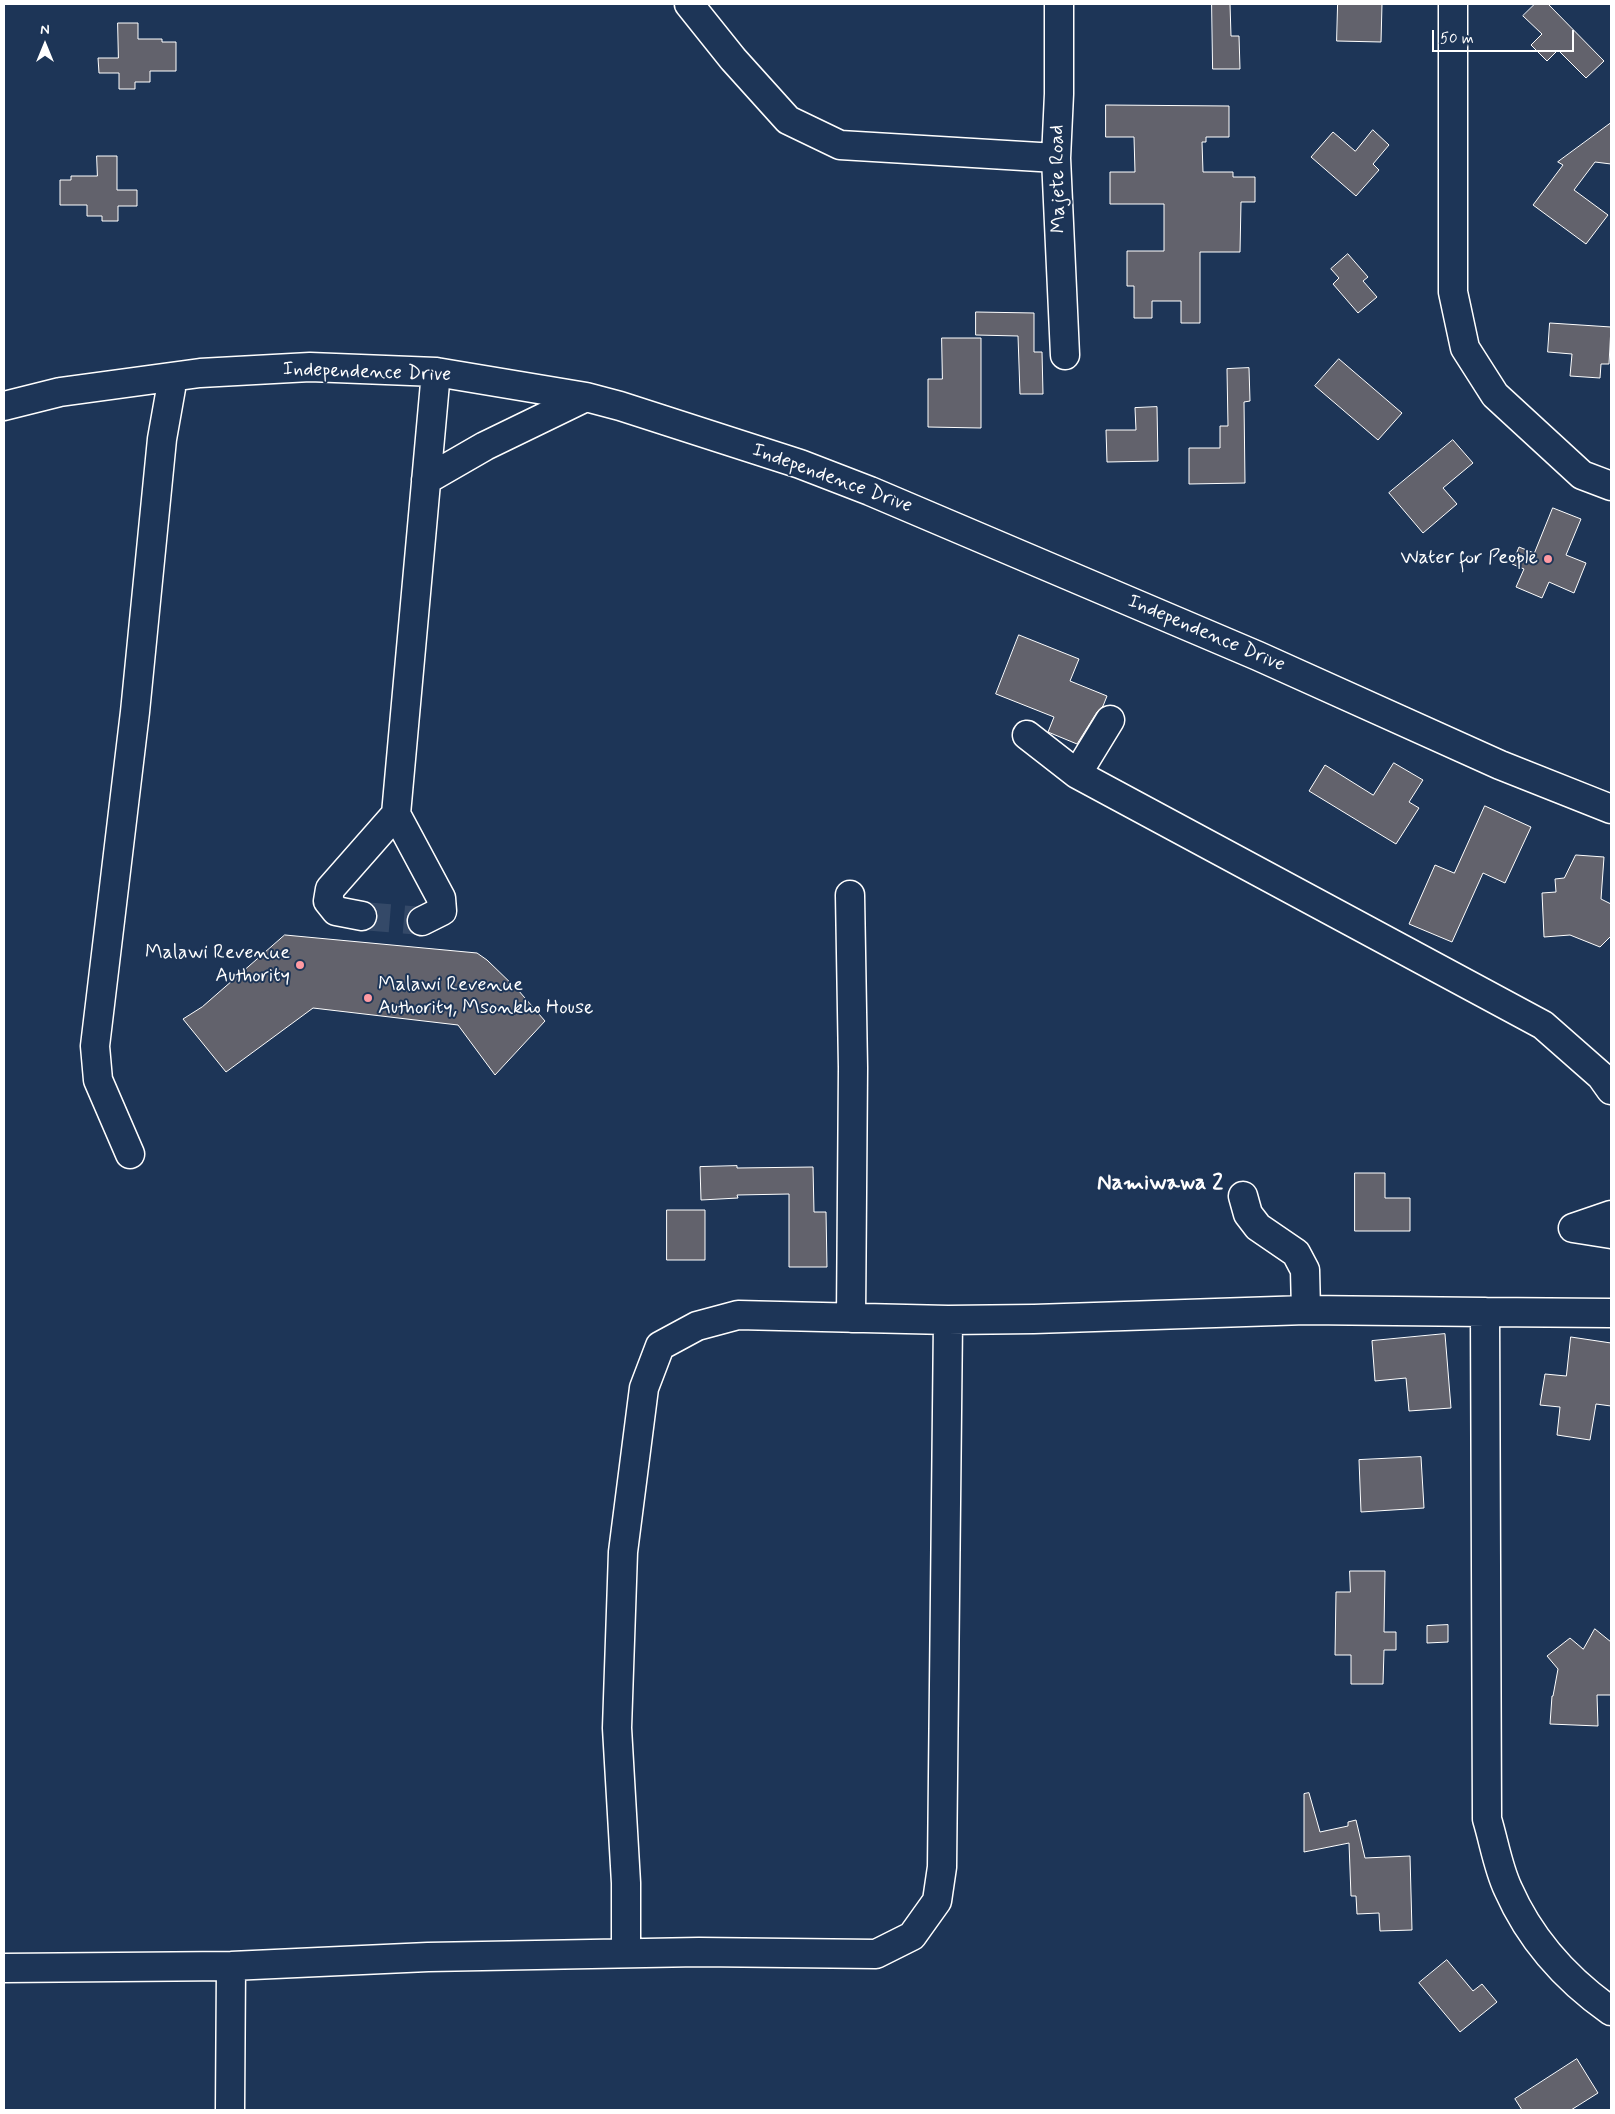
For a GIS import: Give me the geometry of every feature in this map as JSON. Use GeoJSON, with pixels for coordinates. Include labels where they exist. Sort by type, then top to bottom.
{"type":"FeatureCollection","features":[{"type":"Feature","properties":{"kind":"street"},"geometry":{"type":"LineString","coordinates":[[689,4],[733,59],[788,120],[840,145],[1056,158]]}},
{"type":"Feature","properties":{"kind":"street","name":"Majete Road"},"geometry":{"type":"LineString","coordinates":[[1059,4],[1059,94],[1056,158],[1065,355]]}},
{"type":"Feature","properties":{"kind":"street"},"geometry":{"type":"LineString","coordinates":[[1453,4],[1453,292],[1465,348],[1495,395],[1582,475],[1611,486]]}},
{"type":"Feature","properties":{"kind":"street","name":"Independence Drive"},"geometry":{"type":"LineString","coordinates":[[4,406],[60,392],[173,377],[227,371],[310,367],[436,372],[586,397],[620,406],[800,464],[870,491],[1258,656],[1500,765],[1611,809]]}},
{"type":"Feature","properties":{"kind":"street"},"geometry":{"type":"LineString","coordinates":[[422,921],[442,911],[441,898],[396,814],[436,372]]}},
{"type":"Feature","properties":{"kind":"street"},"geometry":{"type":"LineString","coordinates":[[130,1154],[98,1080],[95,1046],[130,749],[162,439],[173,377]]}},
{"type":"Feature","properties":{"kind":"street"},"geometry":{"type":"LineString","coordinates":[[426,480],[485,446],[586,397]]}},
{"type":"Feature","properties":{"kind":"street"},"geometry":{"type":"LineString","coordinates":[[1077,774],[1110,720]]}},
{"type":"Feature","properties":{"kind":"street"},"geometry":{"type":"LineString","coordinates":[[1027,735],[1077,774],[1543,1025],[1602,1076],[1611,1090]]}},
{"type":"Feature","properties":{"kind":"street"},"geometry":{"type":"LineString","coordinates":[[362,916],[336,911],[328,901],[330,889],[396,814]]}},
{"type":"Feature","properties":{"kind":"street"},"geometry":{"type":"LineString","coordinates":[[850,895],[853,1068],[851,1318]]}},
{"type":"Feature","properties":{"kind":"street"},"geometry":{"type":"LineString","coordinates":[[1243,1196],[1248,1214],[1258,1226],[1296,1253],[1305,1270],[1306,1310]]}},
{"type":"Feature","properties":{"kind":"street"},"geometry":{"type":"LineString","coordinates":[[1611,1215],[1573,1228],[1611,1234]]}},
{"type":"Feature","properties":{"kind":"street"},"geometry":{"type":"LineString","coordinates":[[626,1953],[626,1883],[617,1728],[623,1552],[644,1388],[660,1346],[697,1326],[738,1315],[948,1320],[1306,1310],[1611,1313]]}},
{"type":"Feature","properties":{"kind":"street"},"geometry":{"type":"LineString","coordinates":[[1485,1312],[1488,1819],[1507,1888],[1528,1926],[1552,1960],[1587,1994],[1611,2011]]}},
{"type":"Feature","properties":{"kind":"street"},"geometry":{"type":"LineString","coordinates":[[4,1968],[231,1966],[428,1958],[626,1953],[876,1954],[912,1936],[937,1901],[942,1867],[948,1320]]}},
{"type":"Feature","properties":{"kind":"street"},"geometry":{"type":"LineString","coordinates":[[230,2110],[231,1966]]}},
{"type":"Feature","properties":{"kind":"building"},"geometry":{"type":"Polygon","coordinates":[[[1212,4],[1230,4],[1231,36],[1239,36],[1240,69],[1213,69],[1212,4]]]}},
{"type":"Feature","properties":{"kind":"building"},"geometry":{"type":"Polygon","coordinates":[[[1338,4],[1382,4],[1381,42],[1337,41],[1338,4]]]}},
{"type":"Feature","properties":{"kind":"building"},"geometry":{"type":"Polygon","coordinates":[[[1535,4],[1548,4],[1604,61],[1586,78],[1558,50],[1547,61],[1531,45],[1542,34],[1523,16],[1535,4]]]}},
{"type":"Feature","properties":{"kind":"building"},"geometry":{"type":"Polygon","coordinates":[[[118,23],[138,23],[138,39],[162,39],[162,42],[176,42],[176,71],[150,71],[150,82],[135,82],[135,89],[119,89],[119,73],[99,73],[98,58],[118,58],[118,23]]]}},
{"type":"Feature","properties":{"kind":"building"},"geometry":{"type":"Polygon","coordinates":[[[1106,105],[1229,106],[1229,137],[1206,137],[1206,142],[1202,142],[1203,172],[1233,172],[1233,177],[1255,177],[1255,202],[1241,202],[1240,252],[1200,252],[1200,323],[1181,323],[1181,301],[1152,301],[1152,318],[1134,318],[1134,286],[1127,286],[1127,251],[1164,251],[1164,204],[1110,204],[1110,172],[1135,172],[1134,137],[1106,137],[1106,105]]]}},
{"type":"Feature","properties":{"kind":"building"},"geometry":{"type":"Polygon","coordinates":[[[1611,123],[1611,164],[1595,162],[1574,190],[1608,215],[1586,244],[1533,205],[1563,165],[1558,162],[1611,123]]]}},
{"type":"Feature","properties":{"kind":"building"},"geometry":{"type":"Polygon","coordinates":[[[1373,130],[1389,145],[1373,164],[1379,170],[1356,196],[1311,157],[1333,132],[1355,151],[1373,130]]]}},
{"type":"Feature","properties":{"kind":"building"},"geometry":{"type":"Polygon","coordinates":[[[97,156],[117,156],[117,190],[137,190],[137,206],[118,206],[118,221],[102,221],[102,216],[87,216],[87,205],[60,205],[60,180],[71,180],[71,176],[97,176],[97,156]]]}},
{"type":"Feature","properties":{"kind":"building"},"geometry":{"type":"Polygon","coordinates":[[[1348,254],[1368,277],[1363,281],[1377,297],[1358,313],[1333,284],[1339,278],[1331,269],[1348,254]]]}},
{"type":"Feature","properties":{"kind":"building"},"geometry":{"type":"Polygon","coordinates":[[[976,312],[1034,313],[1034,352],[1042,352],[1043,394],[1020,394],[1018,336],[976,335],[976,312]]]}},
{"type":"Feature","properties":{"kind":"building"},"geometry":{"type":"Polygon","coordinates":[[[1550,323],[1611,327],[1609,364],[1601,364],[1600,378],[1570,376],[1572,354],[1548,352],[1550,323]]]}},
{"type":"Feature","properties":{"kind":"building"},"geometry":{"type":"Polygon","coordinates":[[[942,338],[981,338],[981,428],[928,427],[928,379],[942,379],[942,338]]]}},
{"type":"Feature","properties":{"kind":"building"},"geometry":{"type":"Polygon","coordinates":[[[1339,359],[1402,413],[1378,440],[1315,386],[1339,359]]]}},
{"type":"Feature","properties":{"kind":"building"},"geometry":{"type":"Polygon","coordinates":[[[1249,368],[1250,401],[1244,402],[1245,483],[1189,484],[1189,448],[1220,448],[1220,426],[1228,426],[1227,369],[1249,368]]]}},
{"type":"Feature","properties":{"kind":"building"},"geometry":{"type":"Polygon","coordinates":[[[1157,407],[1158,461],[1107,462],[1106,430],[1136,430],[1135,408],[1157,407]]]}},
{"type":"Feature","properties":{"kind":"building"},"geometry":{"type":"Polygon","coordinates":[[[1453,440],[1473,463],[1443,488],[1457,504],[1423,533],[1389,493],[1453,440]]]}},
{"type":"Feature","properties":{"kind":"building"},"geometry":{"type":"Polygon","coordinates":[[[1553,508],[1581,519],[1566,555],[1586,563],[1574,593],[1549,582],[1542,598],[1516,587],[1524,569],[1512,564],[1519,547],[1534,553],[1553,508]]]}},
{"type":"Feature","properties":{"kind":"building"},"geometry":{"type":"Polygon","coordinates":[[[1019,635],[1079,659],[1070,681],[1107,696],[1103,706],[1097,712],[1077,744],[1048,732],[1054,717],[996,694],[1019,635]]]}},
{"type":"Feature","properties":{"kind":"building"},"geometry":{"type":"Polygon","coordinates":[[[1394,763],[1423,780],[1409,802],[1419,808],[1396,844],[1309,791],[1325,765],[1373,795],[1394,763]]]}},
{"type":"Feature","properties":{"kind":"building"},"geometry":{"type":"Polygon","coordinates":[[[1485,806],[1531,827],[1505,883],[1483,873],[1452,942],[1409,924],[1435,865],[1454,873],[1485,806]]]}},
{"type":"Feature","properties":{"kind":"building"},"geometry":{"type":"Polygon","coordinates":[[[1576,855],[1604,857],[1601,899],[1611,904],[1611,936],[1600,947],[1570,935],[1544,937],[1542,893],[1556,892],[1555,879],[1564,878],[1576,855]]]}},
{"type":"Feature","properties":{"kind":"building","name":"Malawi Revenue Authority, Msonkho House"},"geometry":{"type":"Polygon","coordinates":[[[285,935],[477,953],[487,960],[518,990],[545,1021],[495,1075],[458,1025],[313,1008],[226,1072],[183,1019],[202,1007],[285,935]]]}},
{"type":"Feature","properties":{"kind":"building"},"geometry":{"type":"Polygon","coordinates":[[[737,1166],[737,1168],[813,1167],[814,1212],[826,1212],[827,1267],[789,1267],[789,1194],[737,1195],[738,1198],[701,1200],[700,1167],[737,1166]]]}},
{"type":"Feature","properties":{"kind":"building"},"geometry":{"type":"Polygon","coordinates":[[[1355,1173],[1385,1173],[1385,1198],[1410,1198],[1410,1231],[1355,1231],[1355,1173]]]}},
{"type":"Feature","properties":{"kind":"building"},"geometry":{"type":"Polygon","coordinates":[[[667,1210],[705,1210],[705,1260],[667,1260],[667,1210]]]}},
{"type":"Feature","properties":{"kind":"building"},"geometry":{"type":"Polygon","coordinates":[[[1445,1334],[1451,1408],[1409,1411],[1406,1378],[1375,1381],[1372,1341],[1445,1334]]]}},
{"type":"Feature","properties":{"kind":"building"},"geometry":{"type":"Polygon","coordinates":[[[1571,1337],[1611,1343],[1611,1406],[1596,1404],[1590,1440],[1557,1435],[1560,1407],[1540,1405],[1545,1374],[1566,1376],[1571,1337]]]}},
{"type":"Feature","properties":{"kind":"building"},"geometry":{"type":"Polygon","coordinates":[[[1421,1457],[1424,1508],[1361,1512],[1359,1460],[1421,1457]]]}},
{"type":"Feature","properties":{"kind":"building"},"geometry":{"type":"Polygon","coordinates":[[[1350,1571],[1385,1571],[1384,1632],[1396,1632],[1396,1650],[1384,1650],[1383,1684],[1351,1684],[1351,1655],[1335,1655],[1336,1592],[1350,1592],[1350,1571]]]}},
{"type":"Feature","properties":{"kind":"building"},"geometry":{"type":"Polygon","coordinates":[[[1448,1625],[1448,1642],[1427,1643],[1427,1626],[1448,1625]]]}},
{"type":"Feature","properties":{"kind":"building"},"geometry":{"type":"Polygon","coordinates":[[[1595,1629],[1611,1642],[1611,1695],[1597,1695],[1598,1726],[1550,1724],[1552,1696],[1558,1669],[1547,1656],[1570,1638],[1583,1649],[1595,1629]]]}},
{"type":"Feature","properties":{"kind":"building"},"geometry":{"type":"Polygon","coordinates":[[[1309,1793],[1320,1832],[1348,1826],[1348,1822],[1356,1820],[1365,1858],[1410,1856],[1412,1930],[1380,1931],[1379,1913],[1357,1914],[1356,1896],[1351,1896],[1349,1843],[1304,1852],[1304,1794],[1309,1793]]]}},
{"type":"Feature","properties":{"kind":"building"},"geometry":{"type":"Polygon","coordinates":[[[1447,1960],[1473,1991],[1482,1984],[1497,2002],[1460,2032],[1419,1983],[1447,1960]]]}},
{"type":"Feature","properties":{"kind":"building"},"geometry":{"type":"Polygon","coordinates":[[[1577,2059],[1598,2093],[1571,2110],[1522,2110],[1515,2099],[1577,2059]]]}},
{"type":"Feature","properties":{"kind":"tunnel"},"geometry":{"type":"LineString","coordinates":[[362,916],[422,921]]}},
{"type":"Feature","properties":{"kind":"place","name":"Water for People"},"geometry":{"type":"Point","coordinates":[1548,559]}},
{"type":"Feature","properties":{"kind":"place","name":"Malawi Revenue Authority"},"geometry":{"type":"Point","coordinates":[300,965]}},
{"type":"Feature","properties":{"kind":"place","name":"Malawi Revenue Authority, Msonkho House"},"geometry":{"type":"Point","coordinates":[368,998]}},
{"type":"Feature","properties":{"kind":"district","name":"Namiwawa 2"},"geometry":{"type":"Point","coordinates":[1160,1184]}}]}
